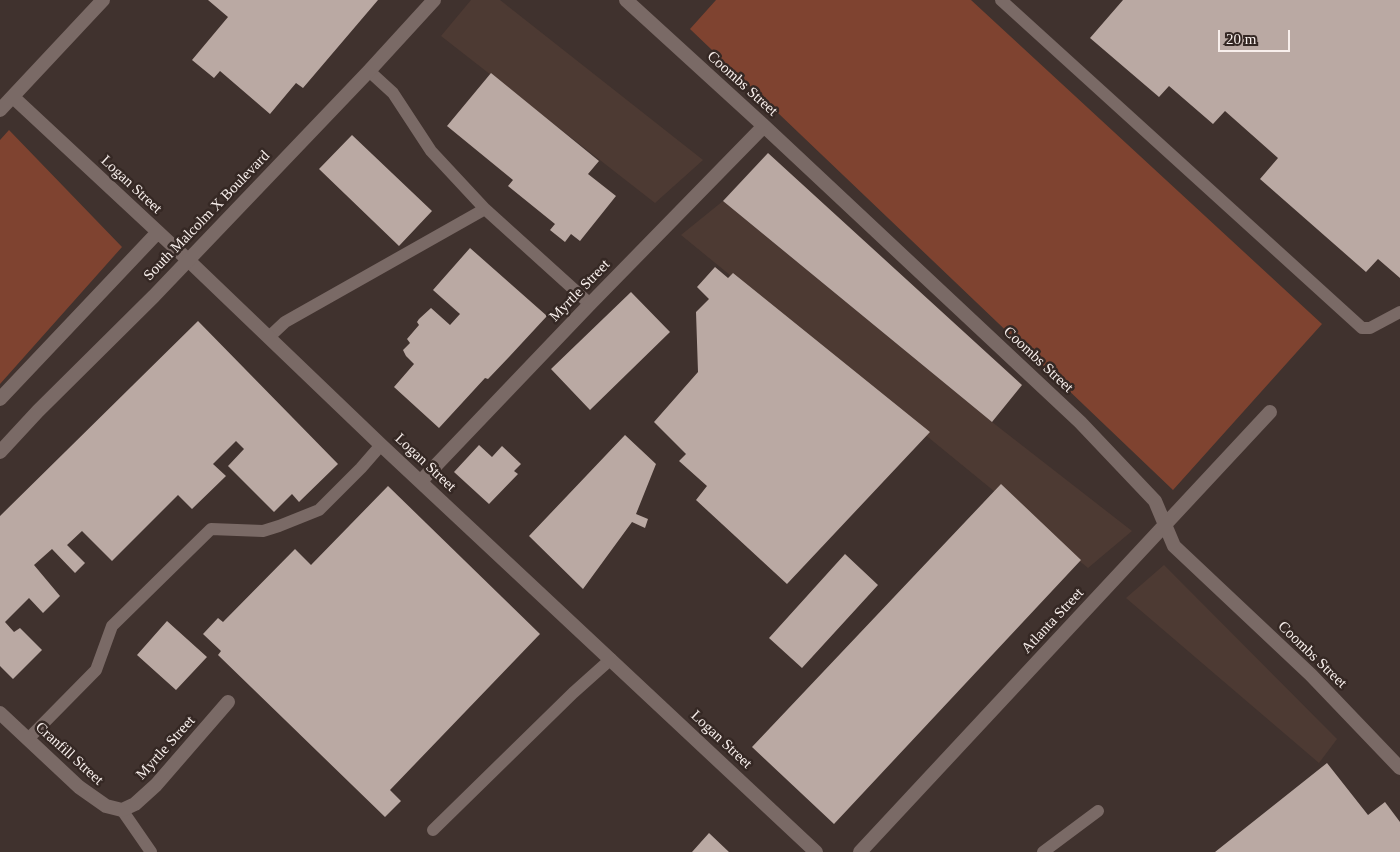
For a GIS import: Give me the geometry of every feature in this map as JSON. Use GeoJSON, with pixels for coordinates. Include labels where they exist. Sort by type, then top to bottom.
{"type":"FeatureCollection","features":[{"type":"Feature","properties":{"kind":"street"},"geometry":{"type":"LineString","coordinates":[[0,110],[103,0]]}},
{"type":"Feature","properties":{"kind":"street","name":"South Malcolm X Boulevard"},"geometry":{"type":"LineString","coordinates":[[0,452],[38,411],[154,296],[187,259],[369,71],[434,0]]}},
{"type":"Feature","properties":{"kind":"street","name":"Coombs Street"},"geometry":{"type":"LineString","coordinates":[[626,0],[764,126],[1080,422],[1155,501],[1174,546],[1311,675],[1400,768]]}},
{"type":"Feature","properties":{"kind":"street","name":"Logan Street"},"geometry":{"type":"LineString","coordinates":[[13,97],[816,852]]}},
{"type":"Feature","properties":{"kind":"street","name":"Myrtle Street"},"geometry":{"type":"LineString","coordinates":[[421,481],[764,126]]}},
{"type":"Feature","properties":{"kind":"street"},"geometry":{"type":"LineString","coordinates":[[0,399],[158,232]]}},
{"type":"Feature","properties":{"kind":"street","name":"Atlanta Street"},"geometry":{"type":"LineString","coordinates":[[860,852],[1270,412]]}},
{"type":"Feature","properties":{"kind":"street","name":"Myrtle Street"},"geometry":{"type":"LineString","coordinates":[[122,810],[135,804],[156,785],[228,702]]}},
{"type":"Feature","properties":{"kind":"street","name":"Cranfill Street"},"geometry":{"type":"LineString","coordinates":[[0,713],[86,792],[106,806],[122,810]]}},
{"type":"Feature","properties":{"kind":"lane"},"geometry":{"type":"LineString","coordinates":[[1001,0],[1362,328],[1370,328],[1400,312]]}},
{"type":"Feature","properties":{"kind":"lane"},"geometry":{"type":"LineString","coordinates":[[369,71],[393,93],[430,151],[485,209],[590,304]]}},
{"type":"Feature","properties":{"kind":"lane"},"geometry":{"type":"LineString","coordinates":[[269,337],[285,322],[485,209]]}},
{"type":"Feature","properties":{"kind":"lane"},"geometry":{"type":"LineString","coordinates":[[28,739],[96,670],[112,626],[211,529],[263,531],[319,510],[362,468],[381,445]]}},
{"type":"Feature","properties":{"kind":"lane"},"geometry":{"type":"LineString","coordinates":[[433,830],[573,693],[611,659]]}},
{"type":"Feature","properties":{"kind":"lane"},"geometry":{"type":"LineString","coordinates":[[122,810],[151,852]]}},
{"type":"Feature","properties":{"kind":"lane"},"geometry":{"type":"LineString","coordinates":[[1043,852],[1098,811]]}},
{"type":"Feature","properties":{"kind":"shaded area"},"geometry":{"type":"Polygon","coordinates":[[[471,0],[500,0],[703,160],[655,203],[441,36],[471,0]]]}},
{"type":"Feature","properties":{"kind":"shaded area"},"geometry":{"type":"Polygon","coordinates":[[[716,0],[971,0],[1322,324],[1173,490],[690,29],[716,0]]]}},
{"type":"Feature","properties":{"kind":"shaded area"},"geometry":{"type":"Polygon","coordinates":[[[9,130],[122,247],[0,384],[0,140],[9,130]]]}},
{"type":"Feature","properties":{"kind":"shaded area"},"geometry":{"type":"Polygon","coordinates":[[[723,201],[992,422],[1132,531],[1088,568],[681,235],[723,201]]]}},
{"type":"Feature","properties":{"kind":"shaded area"},"geometry":{"type":"Polygon","coordinates":[[[1164,565],[1337,739],[1319,763],[1126,598],[1164,565]]]}},
{"type":"Feature","properties":{"kind":"building"},"geometry":{"type":"Polygon","coordinates":[[[208,0],[378,0],[303,88],[296,83],[270,114],[220,71],[214,78],[192,60],[228,17],[208,0]]]}},
{"type":"Feature","properties":{"kind":"building"},"geometry":{"type":"Polygon","coordinates":[[[1123,0],[1400,0],[1400,278],[1378,259],[1366,272],[1260,179],[1278,158],[1225,111],[1213,124],[1169,86],[1159,97],[1090,38],[1123,0]]]}},
{"type":"Feature","properties":{"kind":"building"},"geometry":{"type":"Polygon","coordinates":[[[491,73],[599,161],[588,174],[616,196],[580,241],[571,234],[565,242],[550,230],[555,224],[508,186],[513,180],[447,126],[491,73]]]}},
{"type":"Feature","properties":{"kind":"building"},"geometry":{"type":"Polygon","coordinates":[[[352,135],[432,211],[399,246],[319,169],[352,135]]]}},
{"type":"Feature","properties":{"kind":"building"},"geometry":{"type":"Polygon","coordinates":[[[768,153],[1022,385],[992,422],[723,201],[768,153]]]}},
{"type":"Feature","properties":{"kind":"building"},"geometry":{"type":"Polygon","coordinates":[[[470,248],[547,316],[488,379],[485,378],[439,428],[394,387],[414,364],[403,350],[410,343],[407,339],[419,325],[417,322],[419,319],[431,308],[450,325],[460,314],[433,290],[470,248]]]}},
{"type":"Feature","properties":{"kind":"building"},"geometry":{"type":"Polygon","coordinates":[[[715,267],[728,278],[733,273],[930,432],[787,584],[696,500],[707,486],[679,461],[686,454],[654,422],[698,372],[696,312],[709,299],[697,287],[715,267]]]}},
{"type":"Feature","properties":{"kind":"building"},"geometry":{"type":"Polygon","coordinates":[[[631,292],[670,332],[590,410],[551,369],[631,292]]]}},
{"type":"Feature","properties":{"kind":"building"},"geometry":{"type":"Polygon","coordinates":[[[198,321],[338,464],[299,502],[292,494],[274,512],[228,466],[244,449],[236,441],[213,464],[226,476],[192,509],[178,495],[112,561],[82,531],[67,545],[85,563],[75,573],[52,549],[34,565],[60,596],[43,613],[29,598],[5,622],[14,632],[20,628],[42,650],[13,679],[0,666],[0,516],[198,321]]]}},
{"type":"Feature","properties":{"kind":"building"},"geometry":{"type":"Polygon","coordinates":[[[625,435],[656,464],[636,514],[648,519],[645,528],[632,522],[583,589],[529,536],[625,435]]]}},
{"type":"Feature","properties":{"kind":"building"},"geometry":{"type":"Polygon","coordinates":[[[479,445],[492,457],[502,446],[521,464],[514,471],[518,474],[489,504],[454,472],[479,445]]]}},
{"type":"Feature","properties":{"kind":"building"},"geometry":{"type":"Polygon","coordinates":[[[1001,484],[1081,560],[834,824],[752,747],[1001,484]]]}},
{"type":"Feature","properties":{"kind":"building"},"geometry":{"type":"Polygon","coordinates":[[[388,486],[540,634],[390,790],[401,801],[385,817],[218,655],[221,651],[203,634],[218,618],[223,622],[295,549],[311,565],[388,486]]]}},
{"type":"Feature","properties":{"kind":"building"},"geometry":{"type":"Polygon","coordinates":[[[845,554],[878,585],[802,668],[769,638],[845,554]]]}},
{"type":"Feature","properties":{"kind":"building"},"geometry":{"type":"Polygon","coordinates":[[[167,621],[207,657],[176,690],[137,655],[167,621]]]}},
{"type":"Feature","properties":{"kind":"building"},"geometry":{"type":"Polygon","coordinates":[[[1327,763],[1368,815],[1385,802],[1400,822],[1400,852],[1215,852],[1327,763]]]}},
{"type":"Feature","properties":{"kind":"building"},"geometry":{"type":"Polygon","coordinates":[[[709,833],[729,852],[692,852],[709,833]]]}}]}
